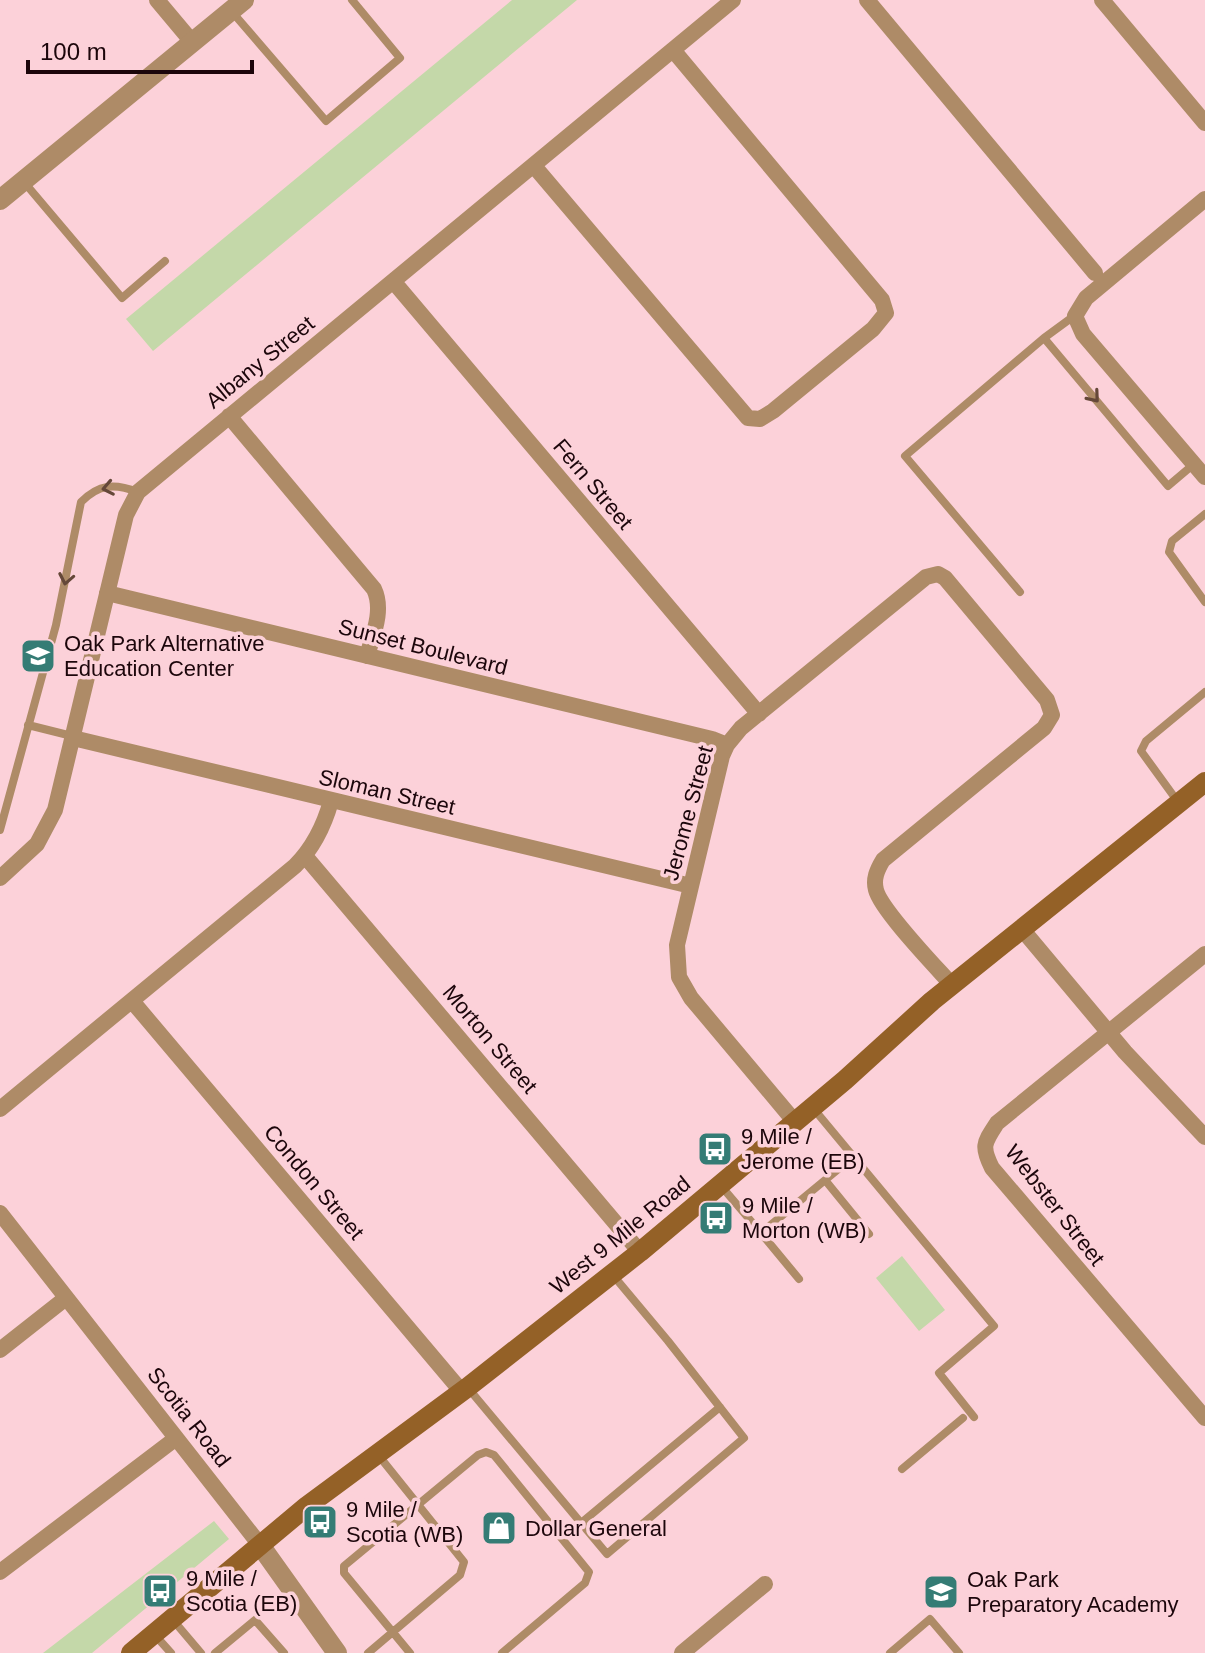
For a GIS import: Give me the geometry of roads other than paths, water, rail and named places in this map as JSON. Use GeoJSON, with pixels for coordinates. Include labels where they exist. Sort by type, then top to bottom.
{"type":"FeatureCollection","features":[{"type":"Feature","properties":{"kind":"main road","name":"West 9 Mile Road"},"geometry":{"type":"LineString","coordinates":[[131,1653],[260,1545],[465,1390],[640,1252],[812,1108],[952,985],[1205,782]]}},
{"type":"Feature","properties":{"kind":"street"},"geometry":{"type":"LineString","coordinates":[[157,0],[193,43]]}},
{"type":"Feature","properties":{"kind":"street","name":"Albany Street"},"geometry":{"type":"LineString","coordinates":[[1,875],[24,859],[47,828],[55,810],[126,515],[138,492],[733,0]]}},
{"type":"Feature","properties":{"kind":"street"},"geometry":{"type":"LineString","coordinates":[[867,0],[1095,273]]}},
{"type":"Feature","properties":{"kind":"street"},"geometry":{"type":"LineString","coordinates":[[1102,0],[1205,123]]}},
{"type":"Feature","properties":{"kind":"street"},"geometry":{"type":"LineString","coordinates":[[0,200],[237,5]]}},
{"type":"Feature","properties":{"kind":"street"},"geometry":{"type":"LineString","coordinates":[[534,166],[748,418],[754,420],[773,411],[873,329],[886,313],[882,300],[673,50]]}},
{"type":"Feature","properties":{"kind":"street"},"geometry":{"type":"LineString","coordinates":[[1200,471],[1083,334],[1075,316],[1086,298],[1205,199]]}},
{"type":"Feature","properties":{"kind":"street","name":"Fern Street"},"geometry":{"type":"LineString","coordinates":[[393,281],[759,714]]}},
{"type":"Feature","properties":{"kind":"street"},"geometry":{"type":"LineString","coordinates":[[229,416],[374,589],[379,603],[367,656]]}},
{"type":"Feature","properties":{"kind":"street","name":"Jerome Street"},"geometry":{"type":"LineString","coordinates":[[795,1122],[691,998],[679,977],[677,945],[727,745],[741,728],[926,577],[938,574],[945,578],[1047,700],[1052,715],[1044,728],[883,860],[878,869],[875,888],[884,906],[952,985]]}},
{"type":"Feature","properties":{"kind":"street","name":"Sunset Boulevard"},"geometry":{"type":"LineString","coordinates":[[107,593],[697,735],[727,745]]}},
{"type":"Feature","properties":{"kind":"street","name":"Sloman Street"},"geometry":{"type":"LineString","coordinates":[[73,737],[691,886]]}},
{"type":"Feature","properties":{"kind":"street"},"geometry":{"type":"LineString","coordinates":[[0,1109],[305,856],[325,823],[331,801]]}},
{"type":"Feature","properties":{"kind":"street","name":"Morton Street"},"geometry":{"type":"LineString","coordinates":[[305,856],[640,1252]]}},
{"type":"Feature","properties":{"kind":"street"},"geometry":{"type":"LineString","coordinates":[[1021,928],[1109,1032],[1205,1137]]}},
{"type":"Feature","properties":{"kind":"street"},"geometry":{"type":"LineString","coordinates":[[1109,1032],[1205,954]]}},
{"type":"Feature","properties":{"kind":"street","name":"Condon Street"},"geometry":{"type":"LineString","coordinates":[[132,1001],[465,1390]]}},
{"type":"Feature","properties":{"kind":"street","name":"Webster Street"},"geometry":{"type":"LineString","coordinates":[[1109,1032],[997,1123],[984,1149],[992,1168],[1205,1418]]}},
{"type":"Feature","properties":{"kind":"street","name":"Scotia Road"},"geometry":{"type":"LineString","coordinates":[[0,1213],[260,1545],[337,1653]]}},
{"type":"Feature","properties":{"kind":"street"},"geometry":{"type":"LineString","coordinates":[[0,1350],[66,1298]]}},
{"type":"Feature","properties":{"kind":"street"},"geometry":{"type":"LineString","coordinates":[[0,1572],[175,1439]]}},
{"type":"Feature","properties":{"kind":"street"},"geometry":{"type":"LineString","coordinates":[[682,1653],[765,1584]]}},
{"type":"Feature","properties":{"kind":"lane"},"geometry":{"type":"LineString","coordinates":[[237,5],[326,121],[400,58],[352,0]]}},
{"type":"Feature","properties":{"kind":"lane"},"geometry":{"type":"LineString","coordinates":[[23,182],[122,298],[165,261]]}},
{"type":"Feature","properties":{"kind":"lane"},"geometry":{"type":"LineString","coordinates":[[1020,592],[905,456],[1044,338],[1075,316]]}},
{"type":"Feature","properties":{"kind":"lane"},"geometry":{"type":"LineString","coordinates":[[1044,338],[1168,486],[1200,471]]}},
{"type":"Feature","properties":{"kind":"lane"},"geometry":{"type":"LineString","coordinates":[[0,830],[56,625],[81,502],[101,487],[113,485],[138,492]]}},
{"type":"Feature","properties":{"kind":"lane"},"geometry":{"type":"LineString","coordinates":[[1204,515],[1172,541],[1169,552],[1205,602]]}},
{"type":"Feature","properties":{"kind":"lane"},"geometry":{"type":"LineString","coordinates":[[1179,803],[1141,751],[1146,741],[1205,692]]}},
{"type":"Feature","properties":{"kind":"lane"},"geometry":{"type":"LineString","coordinates":[[28,725],[73,737]]}},
{"type":"Feature","properties":{"kind":"lane"},"geometry":{"type":"LineString","coordinates":[[812,1108],[994,1326],[939,1373],[974,1417]]}},
{"type":"Feature","properties":{"kind":"lane"},"geometry":{"type":"LineString","coordinates":[[761,1233],[853,1157]]}},
{"type":"Feature","properties":{"kind":"lane"},"geometry":{"type":"LineString","coordinates":[[825,1180],[869,1234]]}},
{"type":"Feature","properties":{"kind":"lane"},"geometry":{"type":"LineString","coordinates":[[720,1184],[799,1279]]}},
{"type":"Feature","properties":{"kind":"lane"},"geometry":{"type":"LineString","coordinates":[[465,1390],[607,1554],[742,1440],[742,1435],[612,1274]]}},
{"type":"Feature","properties":{"kind":"lane"},"geometry":{"type":"LineString","coordinates":[[581,1523],[720,1407]]}},
{"type":"Feature","properties":{"kind":"lane"},"geometry":{"type":"LineString","coordinates":[[902,1469],[963,1418]]}},
{"type":"Feature","properties":{"kind":"lane"},"geometry":{"type":"LineString","coordinates":[[410,1653],[343,1569],[478,1455],[490,1453],[589,1572],[585,1583],[502,1653]]}},
{"type":"Feature","properties":{"kind":"lane"},"geometry":{"type":"LineString","coordinates":[[368,1653],[463,1571],[464,1562],[377,1454]]}},
{"type":"Feature","properties":{"kind":"lane"},"geometry":{"type":"LineString","coordinates":[[171,1619],[201,1653]]}},
{"type":"Feature","properties":{"kind":"lane"},"geometry":{"type":"LineString","coordinates":[[890,1653],[930,1619],[959,1653]]}},
{"type":"Feature","properties":{"kind":"lane"},"geometry":{"type":"LineString","coordinates":[[215,1653],[255,1620],[284,1653]]}},
{"type":"Feature","properties":{"kind":"lane"},"geometry":{"type":"LineString","coordinates":[[154,1633],[171,1653]]}},
{"type":"Feature","properties":{"kind":"place","name":"Oak Park Alternative Education Center"},"geometry":{"type":"Point","coordinates":[38,656]}},
{"type":"Feature","properties":{"kind":"place","name":"9 Mile / Jerome (EB)"},"geometry":{"type":"Point","coordinates":[715,1149]}},
{"type":"Feature","properties":{"kind":"place","name":"9 Mile / Morton (WB)"},"geometry":{"type":"Point","coordinates":[716,1218]}},
{"type":"Feature","properties":{"kind":"place","name":"9 Mile / Scotia (WB)"},"geometry":{"type":"Point","coordinates":[320,1522]}},
{"type":"Feature","properties":{"kind":"place","name":"Dollar General"},"geometry":{"type":"Point","coordinates":[499,1528]}},
{"type":"Feature","properties":{"kind":"place","name":"9 Mile / Scotia (EB)"},"geometry":{"type":"Point","coordinates":[160,1591]}},
{"type":"Feature","properties":{"kind":"place","name":"Oak Park Preparatory Academy"},"geometry":{"type":"Point","coordinates":[941,1592]}}]}
